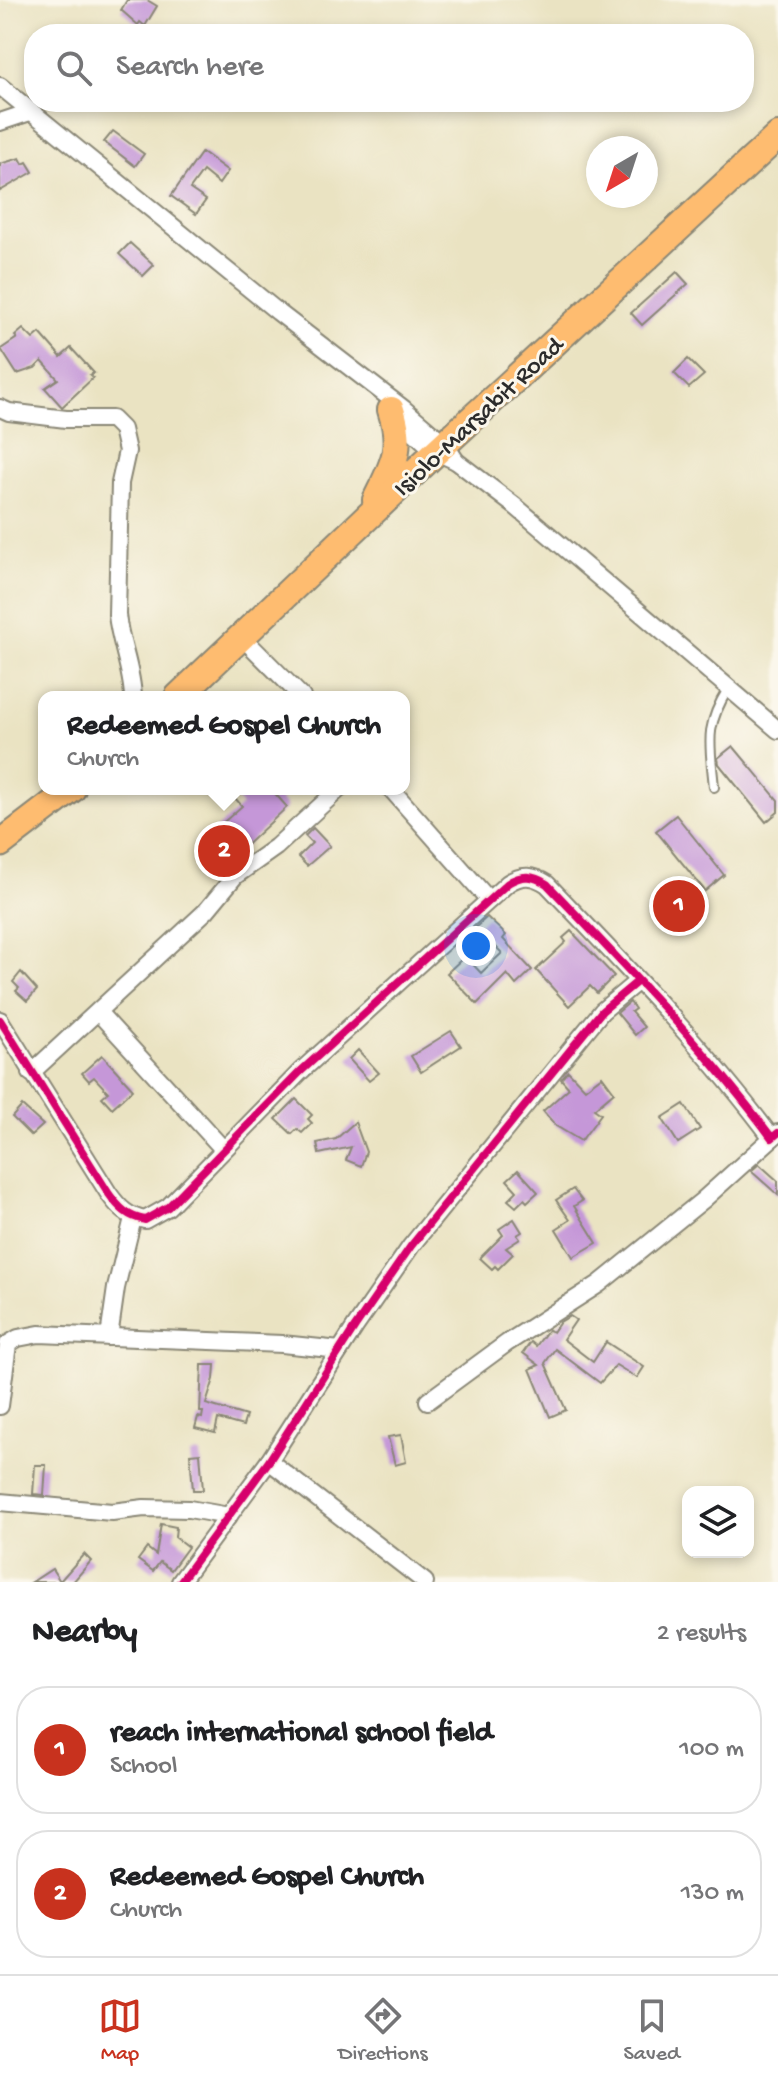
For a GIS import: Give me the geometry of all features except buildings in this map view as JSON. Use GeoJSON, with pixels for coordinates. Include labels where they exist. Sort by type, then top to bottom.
{"type":"FeatureCollection","features":[{"type":"Feature","properties":{"kind":"highway","name":"Isiolo-Marsabit Road"},"geometry":{"type":"LineString","coordinates":[[184,691],[370,514],[446,452],[778,136]]}},
{"type":"Feature","properties":{"kind":"highway"},"geometry":{"type":"LineString","coordinates":[[370,514],[394,465],[398,449],[391,410]]}},
{"type":"Feature","properties":{"kind":"highway"},"geometry":{"type":"LineString","coordinates":[[0,844],[64,795]]}},
{"type":"Feature","properties":{"kind":"street"},"geometry":{"type":"LineString","coordinates":[[0,86],[24,107]]}},
{"type":"Feature","properties":{"kind":"street"},"geometry":{"type":"LineString","coordinates":[[0,122],[30,112],[393,401],[446,452]]}},
{"type":"Feature","properties":{"kind":"street"},"geometry":{"type":"LineString","coordinates":[[370,385],[377,398],[391,410],[515,506],[778,730]]}},
{"type":"Feature","properties":{"kind":"street"},"geometry":{"type":"LineString","coordinates":[[0,408],[9,412],[66,419],[112,419],[122,429],[127,451],[120,483],[117,615],[133,691]]}},
{"type":"Feature","properties":{"kind":"street"},"geometry":{"type":"LineString","coordinates":[[242,637],[296,691]]}},
{"type":"Feature","properties":{"kind":"street"},"geometry":{"type":"LineString","coordinates":[[31,1073],[206,911],[235,876],[276,847],[332,795]]}},
{"type":"Feature","properties":{"kind":"street"},"geometry":{"type":"LineString","coordinates":[[396,795],[489,900]]}},
{"type":"Feature","properties":{"kind":"street"},"geometry":{"type":"LineString","coordinates":[[0,1020],[109,1194],[133,1218],[145,1220],[168,1207],[300,1072],[489,900],[517,878],[537,878],[547,884],[638,981],[775,1136],[703,1200],[599,1284],[507,1343],[428,1401]]}},
{"type":"Feature","properties":{"kind":"street"},"geometry":{"type":"LineString","coordinates":[[180,1582],[269,1461],[411,1246],[602,1011],[638,981]]}},
{"type":"Feature","properties":{"kind":"street"},"geometry":{"type":"LineString","coordinates":[[98,1012],[223,1149]]}},
{"type":"Feature","properties":{"kind":"street"},"geometry":{"type":"LineString","coordinates":[[109,1337],[116,1288],[133,1218]]}},
{"type":"Feature","properties":{"kind":"street"},"geometry":{"type":"LineString","coordinates":[[0,1406],[6,1350],[12,1340],[39,1334],[282,1344],[340,1350]]}},
{"type":"Feature","properties":{"kind":"street"},"geometry":{"type":"LineString","coordinates":[[269,1461],[425,1582]]}},
{"type":"Feature","properties":{"kind":"street"},"geometry":{"type":"LineString","coordinates":[[0,1502],[112,1512],[144,1508],[189,1509],[229,1516]]}},
{"type":"Feature","properties":{"kind":"lane"},"geometry":{"type":"LineString","coordinates":[[714,787],[709,740],[714,712],[728,689]]}},
{"type":"Feature","properties":{"kind":"cycle path"},"geometry":{"type":"LineString","coordinates":[[0,1020],[116,1204],[134,1217],[145,1220],[168,1207],[300,1072],[508,883],[518,878],[532,877],[547,884],[635,977],[720,1072],[772,1138],[778,1133]]}},
{"type":"Feature","properties":{"kind":"cycle path"},"geometry":{"type":"LineString","coordinates":[[180,1582],[269,1461],[411,1246],[602,1011],[638,981]]}},
{"type":"Feature","properties":{"kind":"place","name":"Redeemed Gospel Church"},"geometry":{"type":"Point","coordinates":[224,851]}},
{"type":"Feature","properties":{"kind":"place","name":"reach international school field"},"geometry":{"type":"Point","coordinates":[679,906]}}]}
